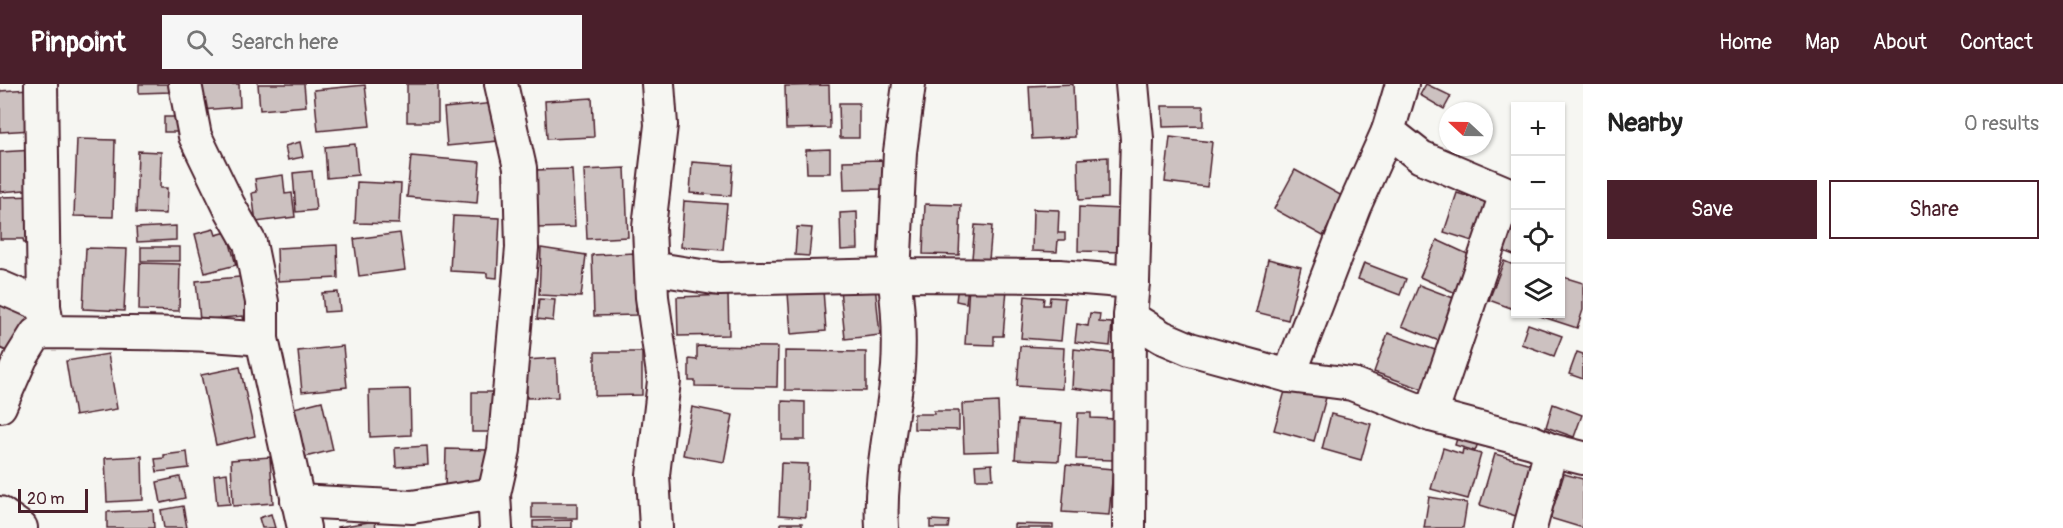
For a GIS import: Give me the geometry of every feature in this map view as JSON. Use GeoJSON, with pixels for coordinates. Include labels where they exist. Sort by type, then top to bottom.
{"type":"FeatureCollection","features":[{"type":"Feature","properties":{"kind":"street"},"geometry":{"type":"LineString","coordinates":[[0,406],[21,358],[46,319],[41,84]]}},
{"type":"Feature","properties":{"kind":"street"},"geometry":{"type":"LineString","coordinates":[[185,84],[195,136],[250,243],[262,302],[262,339],[300,514],[412,507],[494,494]]}},
{"type":"Feature","properties":{"kind":"street"},"geometry":{"type":"LineString","coordinates":[[496,528],[494,494],[504,450],[522,248],[520,168],[501,84]]}},
{"type":"Feature","properties":{"kind":"street"},"geometry":{"type":"LineString","coordinates":[[656,528],[653,475],[664,381],[652,297],[649,227],[661,125],[658,84]]}},
{"type":"Feature","properties":{"kind":"street"},"geometry":{"type":"LineString","coordinates":[[882,528],[881,510],[885,463],[898,366],[898,306],[894,275],[900,152],[909,84]]}},
{"type":"Feature","properties":{"kind":"street"},"geometry":{"type":"LineString","coordinates":[[1129,528],[1130,317],[1137,140],[1132,84]]}},
{"type":"Feature","properties":{"kind":"street"},"geometry":{"type":"LineString","coordinates":[[1289,376],[1354,207],[1388,131],[1402,84]]}},
{"type":"Feature","properties":{"kind":"street"},"geometry":{"type":"LineString","coordinates":[[1388,131],[1421,157],[1511,196],[1431,415]]}},
{"type":"Feature","properties":{"kind":"street"},"geometry":{"type":"LineString","coordinates":[[651,267],[720,279],[894,275],[1059,276],[1133,282]]}},
{"type":"Feature","properties":{"kind":"street"},"geometry":{"type":"LineString","coordinates":[[0,287],[46,319],[262,339]]}},
{"type":"Feature","properties":{"kind":"street"},"geometry":{"type":"LineString","coordinates":[[1130,317],[1162,337],[1190,349],[1289,376],[1352,384],[1431,415],[1533,441],[1551,450],[1583,458]]}},
{"type":"Feature","properties":{"kind":"street"},"geometry":{"type":"LineString","coordinates":[[1530,528],[1551,450]]}},
{"type":"Feature","properties":{"kind":"street"},"geometry":{"type":"LineString","coordinates":[[0,513],[21,528]]}},
{"type":"Feature","properties":{"kind":"building"},"geometry":{"type":"Polygon","coordinates":[[[139,84],[171,84],[171,92],[139,93],[139,84]]]}},
{"type":"Feature","properties":{"kind":"building"},"geometry":{"type":"Polygon","coordinates":[[[199,84],[239,84],[240,107],[201,110],[199,84]]]}},
{"type":"Feature","properties":{"kind":"building"},"geometry":{"type":"Polygon","coordinates":[[[258,84],[304,84],[306,106],[260,110],[258,84]]]}},
{"type":"Feature","properties":{"kind":"building"},"geometry":{"type":"Polygon","coordinates":[[[407,84],[438,84],[438,122],[407,122],[407,84]]]}},
{"type":"Feature","properties":{"kind":"building"},"geometry":{"type":"Polygon","coordinates":[[[1073,84],[1075,137],[1032,139],[1029,86],[1073,84]]]}},
{"type":"Feature","properties":{"kind":"building"},"geometry":{"type":"Polygon","coordinates":[[[1426,84],[1451,96],[1448,102],[1439,102],[1439,106],[1420,95],[1426,84]]]}},
{"type":"Feature","properties":{"kind":"building"},"geometry":{"type":"Polygon","coordinates":[[[365,85],[370,126],[318,131],[314,90],[365,85]]]}},
{"type":"Feature","properties":{"kind":"building"},"geometry":{"type":"Polygon","coordinates":[[[829,85],[830,128],[786,129],[785,86],[829,85]]]}},
{"type":"Feature","properties":{"kind":"building"},"geometry":{"type":"Polygon","coordinates":[[[29,89],[32,130],[0,132],[0,91],[29,89]]]}},
{"type":"Feature","properties":{"kind":"building"},"geometry":{"type":"Polygon","coordinates":[[[592,98],[594,137],[547,139],[545,101],[592,98]]]}},
{"type":"Feature","properties":{"kind":"building"},"geometry":{"type":"Polygon","coordinates":[[[495,103],[498,141],[447,146],[444,108],[495,103]]]}},
{"type":"Feature","properties":{"kind":"building"},"geometry":{"type":"Polygon","coordinates":[[[839,103],[859,103],[859,138],[840,138],[839,103]]]}},
{"type":"Feature","properties":{"kind":"building"},"geometry":{"type":"Polygon","coordinates":[[[1162,106],[1203,106],[1203,126],[1163,127],[1162,106]]]}},
{"type":"Feature","properties":{"kind":"building"},"geometry":{"type":"Polygon","coordinates":[[[164,117],[181,117],[181,132],[164,132],[164,117]]]}},
{"type":"Feature","properties":{"kind":"building"},"geometry":{"type":"Polygon","coordinates":[[[1170,137],[1212,142],[1207,187],[1165,182],[1170,137]]]}},
{"type":"Feature","properties":{"kind":"building"},"geometry":{"type":"Polygon","coordinates":[[[77,139],[115,140],[113,217],[74,216],[77,139]]]}},
{"type":"Feature","properties":{"kind":"building"},"geometry":{"type":"Polygon","coordinates":[[[300,142],[303,157],[288,160],[285,146],[300,142]]]}},
{"type":"Feature","properties":{"kind":"building"},"geometry":{"type":"Polygon","coordinates":[[[355,144],[358,175],[327,178],[325,147],[355,144]]]}},
{"type":"Feature","properties":{"kind":"building"},"geometry":{"type":"Polygon","coordinates":[[[830,149],[830,173],[807,173],[806,150],[830,149]]]}},
{"type":"Feature","properties":{"kind":"building"},"geometry":{"type":"Polygon","coordinates":[[[34,150],[37,189],[0,192],[0,152],[34,150]]]}},
{"type":"Feature","properties":{"kind":"building"},"geometry":{"type":"Polygon","coordinates":[[[138,151],[161,152],[160,188],[167,188],[166,214],[136,213],[138,151]]]}},
{"type":"Feature","properties":{"kind":"building"},"geometry":{"type":"Polygon","coordinates":[[[411,156],[480,162],[477,203],[407,197],[411,156]]]}},
{"type":"Feature","properties":{"kind":"building"},"geometry":{"type":"Polygon","coordinates":[[[1108,157],[1108,198],[1079,200],[1078,159],[1108,157]]]}},
{"type":"Feature","properties":{"kind":"building"},"geometry":{"type":"Polygon","coordinates":[[[882,160],[883,189],[844,190],[843,161],[882,160]]]}},
{"type":"Feature","properties":{"kind":"building"},"geometry":{"type":"Polygon","coordinates":[[[692,162],[733,165],[731,196],[690,193],[692,162]]]}},
{"type":"Feature","properties":{"kind":"building"},"geometry":{"type":"Polygon","coordinates":[[[625,168],[628,237],[587,239],[584,170],[625,168]]]}},
{"type":"Feature","properties":{"kind":"building"},"geometry":{"type":"Polygon","coordinates":[[[572,169],[575,227],[536,228],[533,170],[572,169]]]}},
{"type":"Feature","properties":{"kind":"building"},"geometry":{"type":"Polygon","coordinates":[[[1295,170],[1344,197],[1323,236],[1274,209],[1295,170]]]}},
{"type":"Feature","properties":{"kind":"building"},"geometry":{"type":"Polygon","coordinates":[[[312,171],[316,210],[296,212],[293,173],[312,171]]]}},
{"type":"Feature","properties":{"kind":"building"},"geometry":{"type":"Polygon","coordinates":[[[283,175],[285,194],[292,193],[295,217],[256,222],[252,193],[257,192],[255,179],[283,175]]]}},
{"type":"Feature","properties":{"kind":"building"},"geometry":{"type":"Polygon","coordinates":[[[357,182],[401,184],[399,224],[355,223],[357,182]]]}},
{"type":"Feature","properties":{"kind":"building"},"geometry":{"type":"Polygon","coordinates":[[[1457,193],[1495,205],[1482,244],[1444,232],[1457,193]]]}},
{"type":"Feature","properties":{"kind":"building"},"geometry":{"type":"Polygon","coordinates":[[[39,196],[31,243],[24,243],[23,239],[0,239],[0,197],[39,196]]]}},
{"type":"Feature","properties":{"kind":"building"},"geometry":{"type":"Polygon","coordinates":[[[684,201],[727,204],[723,250],[681,247],[684,201]]]}},
{"type":"Feature","properties":{"kind":"building"},"geometry":{"type":"Polygon","coordinates":[[[925,204],[961,205],[959,255],[923,254],[925,204]]]}},
{"type":"Feature","properties":{"kind":"building"},"geometry":{"type":"Polygon","coordinates":[[[1079,207],[1121,209],[1126,252],[1078,251],[1079,207]]]}},
{"type":"Feature","properties":{"kind":"building"},"geometry":{"type":"Polygon","coordinates":[[[1033,209],[1059,210],[1058,233],[1065,233],[1065,240],[1058,240],[1057,252],[1032,251],[1033,209]]]}},
{"type":"Feature","properties":{"kind":"building"},"geometry":{"type":"Polygon","coordinates":[[[857,212],[858,249],[841,250],[840,213],[857,212]]]}},
{"type":"Feature","properties":{"kind":"building"},"geometry":{"type":"Polygon","coordinates":[[[453,216],[500,218],[497,278],[487,277],[487,273],[450,271],[453,216]]]}},
{"type":"Feature","properties":{"kind":"building"},"geometry":{"type":"Polygon","coordinates":[[[975,225],[992,226],[989,260],[972,258],[975,225]]]}},
{"type":"Feature","properties":{"kind":"building"},"geometry":{"type":"Polygon","coordinates":[[[1511,225],[1511,254],[1501,250],[1511,225]]]}},
{"type":"Feature","properties":{"kind":"building"},"geometry":{"type":"Polygon","coordinates":[[[176,226],[176,240],[137,242],[136,228],[176,226]]]}},
{"type":"Feature","properties":{"kind":"building"},"geometry":{"type":"Polygon","coordinates":[[[797,227],[812,228],[809,256],[795,255],[797,227]]]}},
{"type":"Feature","properties":{"kind":"building"},"geometry":{"type":"Polygon","coordinates":[[[214,229],[216,235],[227,232],[236,265],[205,273],[195,234],[214,229]]]}},
{"type":"Feature","properties":{"kind":"building"},"geometry":{"type":"Polygon","coordinates":[[[400,233],[405,270],[359,276],[354,239],[400,233]]]}},
{"type":"Feature","properties":{"kind":"building"},"geometry":{"type":"Polygon","coordinates":[[[1437,240],[1474,257],[1458,294],[1420,277],[1437,240]]]}},
{"type":"Feature","properties":{"kind":"building"},"geometry":{"type":"Polygon","coordinates":[[[337,245],[338,278],[278,281],[277,248],[337,245]]]}},
{"type":"Feature","properties":{"kind":"building"},"geometry":{"type":"Polygon","coordinates":[[[141,247],[180,247],[180,261],[141,261],[141,247]]]}},
{"type":"Feature","properties":{"kind":"building"},"geometry":{"type":"Polygon","coordinates":[[[86,248],[127,249],[124,311],[83,309],[86,248]]]}},
{"type":"Feature","properties":{"kind":"building"},"geometry":{"type":"Polygon","coordinates":[[[541,248],[586,255],[581,297],[539,295],[541,248]]]}},
{"type":"Feature","properties":{"kind":"building"},"geometry":{"type":"Polygon","coordinates":[[[635,253],[636,315],[594,316],[592,255],[635,253]]]}},
{"type":"Feature","properties":{"kind":"building"},"geometry":{"type":"Polygon","coordinates":[[[1268,259],[1301,267],[1288,320],[1256,312],[1268,259]]]}},
{"type":"Feature","properties":{"kind":"building"},"geometry":{"type":"Polygon","coordinates":[[[1504,261],[1511,264],[1511,308],[1489,300],[1504,261]]]}},
{"type":"Feature","properties":{"kind":"building"},"geometry":{"type":"Polygon","coordinates":[[[140,263],[180,264],[179,311],[139,310],[140,263]]]}},
{"type":"Feature","properties":{"kind":"building"},"geometry":{"type":"Polygon","coordinates":[[[1364,263],[1406,279],[1400,295],[1358,279],[1364,263]]]}},
{"type":"Feature","properties":{"kind":"building"},"geometry":{"type":"Polygon","coordinates":[[[250,276],[254,324],[244,325],[243,316],[200,320],[196,281],[250,276]]]}},
{"type":"Feature","properties":{"kind":"building"},"geometry":{"type":"Polygon","coordinates":[[[1565,278],[1583,283],[1583,310],[1577,328],[1546,318],[1565,318],[1565,278]]]}},
{"type":"Feature","properties":{"kind":"building"},"geometry":{"type":"Polygon","coordinates":[[[875,285],[880,335],[845,339],[840,289],[875,285]]]}},
{"type":"Feature","properties":{"kind":"building"},"geometry":{"type":"Polygon","coordinates":[[[958,285],[968,286],[966,303],[956,301],[958,285]]]}},
{"type":"Feature","properties":{"kind":"building"},"geometry":{"type":"Polygon","coordinates":[[[1419,285],[1456,299],[1439,341],[1402,326],[1419,285]]]}},
{"type":"Feature","properties":{"kind":"building"},"geometry":{"type":"Polygon","coordinates":[[[969,286],[1007,289],[1003,336],[994,336],[994,345],[965,344],[969,286]]]}},
{"type":"Feature","properties":{"kind":"building"},"geometry":{"type":"Polygon","coordinates":[[[823,290],[826,331],[791,334],[788,293],[823,290]]]}},
{"type":"Feature","properties":{"kind":"building"},"geometry":{"type":"Polygon","coordinates":[[[338,292],[340,311],[324,312],[322,293],[338,292]]]}},
{"type":"Feature","properties":{"kind":"building"},"geometry":{"type":"Polygon","coordinates":[[[728,295],[729,335],[678,336],[677,297],[728,295]]]}},
{"type":"Feature","properties":{"kind":"building"},"geometry":{"type":"Polygon","coordinates":[[[1025,296],[1044,298],[1043,305],[1049,305],[1050,297],[1065,298],[1061,341],[1021,338],[1025,296]]]}},
{"type":"Feature","properties":{"kind":"building"},"geometry":{"type":"Polygon","coordinates":[[[539,299],[555,300],[553,321],[537,319],[539,299]]]}},
{"type":"Feature","properties":{"kind":"building"},"geometry":{"type":"Polygon","coordinates":[[[0,302],[32,317],[15,355],[0,348],[0,302]]]}},
{"type":"Feature","properties":{"kind":"building"},"geometry":{"type":"Polygon","coordinates":[[[1090,313],[1100,314],[1099,322],[1112,323],[1110,346],[1075,342],[1077,324],[1088,326],[1090,313]]]}},
{"type":"Feature","properties":{"kind":"building"},"geometry":{"type":"Polygon","coordinates":[[[1528,324],[1562,336],[1554,356],[1521,344],[1528,324]]]}},
{"type":"Feature","properties":{"kind":"building"},"geometry":{"type":"Polygon","coordinates":[[[1388,333],[1438,351],[1425,390],[1374,372],[1388,333]]]}},
{"type":"Feature","properties":{"kind":"building"},"geometry":{"type":"Polygon","coordinates":[[[343,346],[347,387],[302,392],[298,351],[343,346]]]}},
{"type":"Feature","properties":{"kind":"building"},"geometry":{"type":"Polygon","coordinates":[[[697,346],[778,347],[777,387],[695,386],[695,381],[689,381],[689,359],[697,360],[697,346]]]}},
{"type":"Feature","properties":{"kind":"building"},"geometry":{"type":"Polygon","coordinates":[[[1020,346],[1064,348],[1062,389],[1017,386],[1020,346]]]}},
{"type":"Feature","properties":{"kind":"building"},"geometry":{"type":"Polygon","coordinates":[[[1074,349],[1119,354],[1113,393],[1072,388],[1074,349]]]}},
{"type":"Feature","properties":{"kind":"building"},"geometry":{"type":"Polygon","coordinates":[[[785,351],[866,352],[866,391],[785,390],[785,351]]]}},
{"type":"Feature","properties":{"kind":"building"},"geometry":{"type":"Polygon","coordinates":[[[595,352],[642,352],[642,395],[595,396],[595,352]]]}},
{"type":"Feature","properties":{"kind":"building"},"geometry":{"type":"Polygon","coordinates":[[[1577,352],[1583,354],[1583,379],[1569,374],[1577,352]]]}},
{"type":"Feature","properties":{"kind":"building"},"geometry":{"type":"Polygon","coordinates":[[[108,354],[117,409],[75,416],[66,361],[108,354]]]}},
{"type":"Feature","properties":{"kind":"building"},"geometry":{"type":"Polygon","coordinates":[[[556,358],[558,397],[527,398],[526,360],[556,358]]]}},
{"type":"Feature","properties":{"kind":"building"},"geometry":{"type":"Polygon","coordinates":[[[240,367],[255,436],[216,445],[201,375],[240,367]]]}},
{"type":"Feature","properties":{"kind":"building"},"geometry":{"type":"Polygon","coordinates":[[[1287,384],[1327,394],[1314,441],[1274,430],[1287,384]]]}},
{"type":"Feature","properties":{"kind":"building"},"geometry":{"type":"Polygon","coordinates":[[[410,389],[411,435],[370,437],[369,390],[410,389]]]}},
{"type":"Feature","properties":{"kind":"building"},"geometry":{"type":"Polygon","coordinates":[[[472,392],[499,392],[499,432],[472,432],[472,392]]]}},
{"type":"Feature","properties":{"kind":"building"},"geometry":{"type":"Polygon","coordinates":[[[322,401],[333,450],[305,457],[294,408],[322,401]]]}},
{"type":"Feature","properties":{"kind":"building"},"geometry":{"type":"Polygon","coordinates":[[[782,401],[805,402],[805,440],[782,440],[782,401]]]}},
{"type":"Feature","properties":{"kind":"building"},"geometry":{"type":"Polygon","coordinates":[[[998,402],[1000,451],[964,452],[962,404],[998,402]]]}},
{"type":"Feature","properties":{"kind":"building"},"geometry":{"type":"Polygon","coordinates":[[[1553,404],[1582,415],[1574,437],[1546,427],[1553,404]]]}},
{"type":"Feature","properties":{"kind":"building"},"geometry":{"type":"Polygon","coordinates":[[[692,407],[733,415],[724,462],[683,455],[692,407]]]}},
{"type":"Feature","properties":{"kind":"building"},"geometry":{"type":"Polygon","coordinates":[[[934,411],[959,411],[959,430],[914,429],[914,414],[934,414],[934,411]]]}},
{"type":"Feature","properties":{"kind":"building"},"geometry":{"type":"Polygon","coordinates":[[[1078,413],[1091,413],[1091,418],[1116,419],[1114,460],[1076,459],[1078,413]]]}},
{"type":"Feature","properties":{"kind":"building"},"geometry":{"type":"Polygon","coordinates":[[[1331,414],[1371,424],[1361,460],[1322,449],[1331,414]]]}},
{"type":"Feature","properties":{"kind":"building"},"geometry":{"type":"Polygon","coordinates":[[[1018,420],[1062,423],[1059,461],[1015,459],[1018,420]]]}},
{"type":"Feature","properties":{"kind":"building"},"geometry":{"type":"Polygon","coordinates":[[[1459,432],[1480,438],[1475,451],[1455,445],[1459,432]]]}},
{"type":"Feature","properties":{"kind":"building"},"geometry":{"type":"Polygon","coordinates":[[[427,446],[428,465],[396,467],[395,448],[427,446]]]}},
{"type":"Feature","properties":{"kind":"building"},"geometry":{"type":"Polygon","coordinates":[[[1443,448],[1462,454],[1463,449],[1481,454],[1468,499],[1431,489],[1443,448]]]}},
{"type":"Feature","properties":{"kind":"building"},"geometry":{"type":"Polygon","coordinates":[[[446,449],[488,450],[488,490],[445,490],[446,449]]]}},
{"type":"Feature","properties":{"kind":"building"},"geometry":{"type":"Polygon","coordinates":[[[187,452],[189,468],[157,472],[155,459],[164,458],[164,455],[187,452]]]}},
{"type":"Feature","properties":{"kind":"building"},"geometry":{"type":"Polygon","coordinates":[[[1495,454],[1531,464],[1516,516],[1480,505],[1495,454]]]}},
{"type":"Feature","properties":{"kind":"building"},"geometry":{"type":"Polygon","coordinates":[[[142,456],[143,500],[107,502],[105,458],[142,456]]]}},
{"type":"Feature","properties":{"kind":"building"},"geometry":{"type":"Polygon","coordinates":[[[270,457],[273,503],[233,506],[231,460],[270,457]]]}},
{"type":"Feature","properties":{"kind":"building"},"geometry":{"type":"Polygon","coordinates":[[[781,463],[808,464],[806,517],[779,515],[781,463]]]}},
{"type":"Feature","properties":{"kind":"building"},"geometry":{"type":"Polygon","coordinates":[[[992,464],[993,479],[976,479],[975,465],[992,464]]]}},
{"type":"Feature","properties":{"kind":"building"},"geometry":{"type":"Polygon","coordinates":[[[1066,465],[1113,469],[1109,515],[1062,512],[1066,465]]]}},
{"type":"Feature","properties":{"kind":"building"},"geometry":{"type":"Polygon","coordinates":[[[227,473],[230,504],[217,505],[214,475],[227,473]]]}},
{"type":"Feature","properties":{"kind":"building"},"geometry":{"type":"Polygon","coordinates":[[[1564,474],[1583,479],[1583,528],[1550,518],[1564,474]]]}},
{"type":"Feature","properties":{"kind":"building"},"geometry":{"type":"Polygon","coordinates":[[[180,477],[185,498],[161,503],[157,482],[180,477]]]}},
{"type":"Feature","properties":{"kind":"building"},"geometry":{"type":"Polygon","coordinates":[[[1429,497],[1467,503],[1463,528],[1424,528],[1429,497]]]}},
{"type":"Feature","properties":{"kind":"building"},"geometry":{"type":"Polygon","coordinates":[[[532,503],[577,503],[577,518],[532,518],[532,503]]]}},
{"type":"Feature","properties":{"kind":"building"},"geometry":{"type":"Polygon","coordinates":[[[183,506],[187,528],[164,528],[161,510],[183,506]]]}},
{"type":"Feature","properties":{"kind":"building"},"geometry":{"type":"Polygon","coordinates":[[[153,510],[154,528],[107,528],[107,512],[153,510]]]}},
{"type":"Feature","properties":{"kind":"building"},"geometry":{"type":"Polygon","coordinates":[[[271,514],[275,528],[262,528],[259,518],[271,514]]]}},
{"type":"Feature","properties":{"kind":"building"},"geometry":{"type":"Polygon","coordinates":[[[572,520],[572,528],[533,528],[533,521],[572,520]]]}},
{"type":"Feature","properties":{"kind":"building"},"geometry":{"type":"Polygon","coordinates":[[[930,520],[949,521],[948,528],[930,528],[930,520]]]}},
{"type":"Feature","properties":{"kind":"building"},"geometry":{"type":"Polygon","coordinates":[[[375,521],[376,528],[338,528],[338,527],[375,521]]]}},
{"type":"Feature","properties":{"kind":"building"},"geometry":{"type":"Polygon","coordinates":[[[781,523],[802,523],[802,528],[781,528],[781,523]]]}},
{"type":"Feature","properties":{"kind":"building"},"geometry":{"type":"Polygon","coordinates":[[[1014,524],[1053,525],[1053,528],[1014,528],[1014,524]]]}}]}
